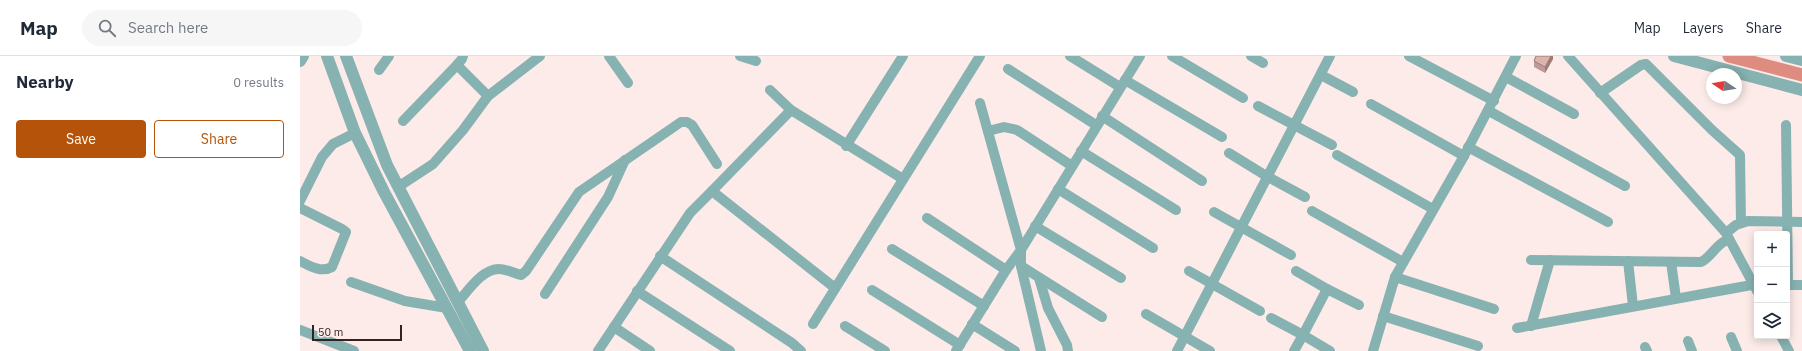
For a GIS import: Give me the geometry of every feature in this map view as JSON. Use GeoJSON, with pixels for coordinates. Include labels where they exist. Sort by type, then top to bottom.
{"type":"FeatureCollection","features":[{"type":"Feature","properties":{"kind":"street"},"geometry":{"type":"LineString","coordinates":[[300,62],[303,56]]}},
{"type":"Feature","properties":{"kind":"street"},"geometry":{"type":"LineString","coordinates":[[327,56],[355,133],[384,192],[470,351]]}},
{"type":"Feature","properties":{"kind":"street"},"geometry":{"type":"LineString","coordinates":[[346,56],[377,141],[398,187],[483,351]]}},
{"type":"Feature","properties":{"kind":"street"},"geometry":{"type":"LineString","coordinates":[[379,70],[390,56]]}},
{"type":"Feature","properties":{"kind":"street"},"geometry":{"type":"LineString","coordinates":[[403,121],[457,65],[463,56]]}},
{"type":"Feature","properties":{"kind":"street"},"geometry":{"type":"LineString","coordinates":[[398,187],[433,164],[463,130],[488,96],[540,56]]}},
{"type":"Feature","properties":{"kind":"street"},"geometry":{"type":"LineString","coordinates":[[609,56],[628,83]]}},
{"type":"Feature","properties":{"kind":"street"},"geometry":{"type":"LineString","coordinates":[[740,56],[756,61]]}},
{"type":"Feature","properties":{"kind":"street"},"geometry":{"type":"LineString","coordinates":[[846,146],[903,56]]}},
{"type":"Feature","properties":{"kind":"street"},"geometry":{"type":"LineString","coordinates":[[813,324],[980,56]]}},
{"type":"Feature","properties":{"kind":"street"},"geometry":{"type":"LineString","coordinates":[[1070,56],[1222,137]]}},
{"type":"Feature","properties":{"kind":"street"},"geometry":{"type":"LineString","coordinates":[[872,290],[958,348],[1006,270],[1036,226],[1096,125],[1140,56]]}},
{"type":"Feature","properties":{"kind":"street"},"geometry":{"type":"LineString","coordinates":[[1172,56],[1243,98]]}},
{"type":"Feature","properties":{"kind":"street"},"geometry":{"type":"LineString","coordinates":[[1251,56],[1263,63]]}},
{"type":"Feature","properties":{"kind":"street"},"geometry":{"type":"LineString","coordinates":[[1177,351],[1330,56]]}},
{"type":"Feature","properties":{"kind":"street"},"geometry":{"type":"LineString","coordinates":[[1409,56],[1494,101]]}},
{"type":"Feature","properties":{"kind":"street"},"geometry":{"type":"LineString","coordinates":[[1373,351],[1395,277],[1489,111],[1516,56]]}},
{"type":"Feature","properties":{"kind":"street"},"geometry":{"type":"LineString","coordinates":[[1568,56],[1727,236],[1754,283]]}},
{"type":"Feature","properties":{"kind":"street"},"geometry":{"type":"LineString","coordinates":[[1674,56],[1802,90]]}},
{"type":"Feature","properties":{"kind":"street"},"geometry":{"type":"LineString","coordinates":[[1786,56],[1802,60]]}},
{"type":"Feature","properties":{"kind":"street"},"geometry":{"type":"LineString","coordinates":[[1600,93],[1641,65],[1646,64],[1740,156],[1741,223]]}},
{"type":"Feature","properties":{"kind":"street"},"geometry":{"type":"LineString","coordinates":[[457,65],[488,96]]}},
{"type":"Feature","properties":{"kind":"street"},"geometry":{"type":"LineString","coordinates":[[1008,69],[1096,125]]}},
{"type":"Feature","properties":{"kind":"street"},"geometry":{"type":"LineString","coordinates":[[1320,75],[1353,92]]}},
{"type":"Feature","properties":{"kind":"street"},"geometry":{"type":"LineString","coordinates":[[1506,77],[1574,114]]}},
{"type":"Feature","properties":{"kind":"street"},"geometry":{"type":"LineString","coordinates":[[770,90],[791,110],[846,146],[903,179]]}},
{"type":"Feature","properties":{"kind":"street"},"geometry":{"type":"LineString","coordinates":[[980,103],[1021,250],[1021,266],[1041,351]]}},
{"type":"Feature","properties":{"kind":"street"},"geometry":{"type":"LineString","coordinates":[[1371,104],[1608,222]]}},
{"type":"Feature","properties":{"kind":"street"},"geometry":{"type":"LineString","coordinates":[[1258,106],[1332,145]]}},
{"type":"Feature","properties":{"kind":"street"},"geometry":{"type":"LineString","coordinates":[[598,351],[690,213],[791,110]]}},
{"type":"Feature","properties":{"kind":"street"},"geometry":{"type":"LineString","coordinates":[[1489,111],[1625,186]]}},
{"type":"Feature","properties":{"kind":"street"},"geometry":{"type":"LineString","coordinates":[[1102,116],[1202,181]]}},
{"type":"Feature","properties":{"kind":"street"},"geometry":{"type":"LineString","coordinates":[[458,302],[486,273],[492,270],[501,269],[521,275],[526,271],[579,192],[681,122],[687,122],[692,125],[717,164]]}},
{"type":"Feature","properties":{"kind":"street"},"geometry":{"type":"LineString","coordinates":[[1786,125],[1788,267]]}},
{"type":"Feature","properties":{"kind":"street"},"geometry":{"type":"LineString","coordinates":[[988,130],[1004,127],[1017,130],[1072,166]]}},
{"type":"Feature","properties":{"kind":"street"},"geometry":{"type":"LineString","coordinates":[[300,201],[322,157],[333,144],[355,133]]}},
{"type":"Feature","properties":{"kind":"street"},"geometry":{"type":"LineString","coordinates":[[1081,151],[1176,210]]}},
{"type":"Feature","properties":{"kind":"street"},"geometry":{"type":"LineString","coordinates":[[1229,153],[1268,178],[1305,197]]}},
{"type":"Feature","properties":{"kind":"street"},"geometry":{"type":"LineString","coordinates":[[1337,155],[1433,209]]}},
{"type":"Feature","properties":{"kind":"street"},"geometry":{"type":"LineString","coordinates":[[545,294],[608,197],[625,160]]}},
{"type":"Feature","properties":{"kind":"street"},"geometry":{"type":"LineString","coordinates":[[1058,189],[1154,248]]}},
{"type":"Feature","properties":{"kind":"street"},"geometry":{"type":"LineString","coordinates":[[712,191],[836,288]]}},
{"type":"Feature","properties":{"kind":"street"},"geometry":{"type":"LineString","coordinates":[[300,208],[346,232],[332,267],[327,270],[320,270],[300,262]]}},
{"type":"Feature","properties":{"kind":"street"},"geometry":{"type":"LineString","coordinates":[[1312,211],[1403,262]]}},
{"type":"Feature","properties":{"kind":"street"},"geometry":{"type":"LineString","coordinates":[[1214,212],[1291,255]]}},
{"type":"Feature","properties":{"kind":"street"},"geometry":{"type":"LineString","coordinates":[[927,218],[1006,270]]}},
{"type":"Feature","properties":{"kind":"street"},"geometry":{"type":"LineString","coordinates":[[1531,260],[1701,262],[1706,259],[1715,247],[1741,223],[1748,221],[1802,222]]}},
{"type":"Feature","properties":{"kind":"street"},"geometry":{"type":"LineString","coordinates":[[1036,226],[1121,278]]}},
{"type":"Feature","properties":{"kind":"street"},"geometry":{"type":"LineString","coordinates":[[892,249],[984,306]]}},
{"type":"Feature","properties":{"kind":"street"},"geometry":{"type":"LineString","coordinates":[[660,256],[792,343],[801,351]]}},
{"type":"Feature","properties":{"kind":"street"},"geometry":{"type":"LineString","coordinates":[[1531,326],[1550,260]]}},
{"type":"Feature","properties":{"kind":"street"},"geometry":{"type":"LineString","coordinates":[[1628,261],[1633,306]]}},
{"type":"Feature","properties":{"kind":"street"},"geometry":{"type":"LineString","coordinates":[[1671,262],[1676,298]]}},
{"type":"Feature","properties":{"kind":"street"},"geometry":{"type":"LineString","coordinates":[[1021,266],[1102,317]]}},
{"type":"Feature","properties":{"kind":"street"},"geometry":{"type":"LineString","coordinates":[[1188,271],[1260,311]]}},
{"type":"Feature","properties":{"kind":"street"},"geometry":{"type":"LineString","coordinates":[[1296,271],[1359,306]]}},
{"type":"Feature","properties":{"kind":"street"},"geometry":{"type":"LineString","coordinates":[[1395,277],[1494,309]]}},
{"type":"Feature","properties":{"kind":"street"},"geometry":{"type":"LineString","coordinates":[[1039,278],[1048,308],[1067,345],[1068,351]]}},
{"type":"Feature","properties":{"kind":"street"},"geometry":{"type":"LineString","coordinates":[[351,282],[405,301],[447,308]]}},
{"type":"Feature","properties":{"kind":"street"},"geometry":{"type":"LineString","coordinates":[[1790,285],[1802,285]]}},
{"type":"Feature","properties":{"kind":"street"},"geometry":{"type":"LineString","coordinates":[[1517,328],[1676,298],[1754,286]]}},
{"type":"Feature","properties":{"kind":"street"},"geometry":{"type":"LineString","coordinates":[[1294,351],[1327,288]]}},
{"type":"Feature","properties":{"kind":"street"},"geometry":{"type":"LineString","coordinates":[[637,291],[730,351]]}},
{"type":"Feature","properties":{"kind":"street"},"geometry":{"type":"LineString","coordinates":[[1146,314],[1210,351]]}},
{"type":"Feature","properties":{"kind":"street"},"geometry":{"type":"LineString","coordinates":[[1383,316],[1478,346]]}},
{"type":"Feature","properties":{"kind":"street"},"geometry":{"type":"LineString","coordinates":[[1271,318],[1330,351]]}},
{"type":"Feature","properties":{"kind":"street"},"geometry":{"type":"LineString","coordinates":[[972,324],[1015,351]]}},
{"type":"Feature","properties":{"kind":"street"},"geometry":{"type":"LineString","coordinates":[[845,326],[885,351]]}},
{"type":"Feature","properties":{"kind":"street"},"geometry":{"type":"LineString","coordinates":[[614,327],[650,351]]}},
{"type":"Feature","properties":{"kind":"street"},"geometry":{"type":"LineString","coordinates":[[300,330],[354,351]]}},
{"type":"Feature","properties":{"kind":"street"},"geometry":{"type":"LineString","coordinates":[[1731,337],[1737,351]]}},
{"type":"Feature","properties":{"kind":"street"},"geometry":{"type":"LineString","coordinates":[[1783,339],[1789,351]]}},
{"type":"Feature","properties":{"kind":"street"},"geometry":{"type":"LineString","coordinates":[[1688,341],[1692,351]]}},
{"type":"Feature","properties":{"kind":"building"},"geometry":{"type":"Polygon","coordinates":[[[1536,56],[1551,56],[1545,67],[1534,61],[1536,56]]]}},
{"type":"Feature","properties":{"kind":"waterway"},"geometry":{"type":"LineString","coordinates":[[1729,56],[1802,75]]}}]}
